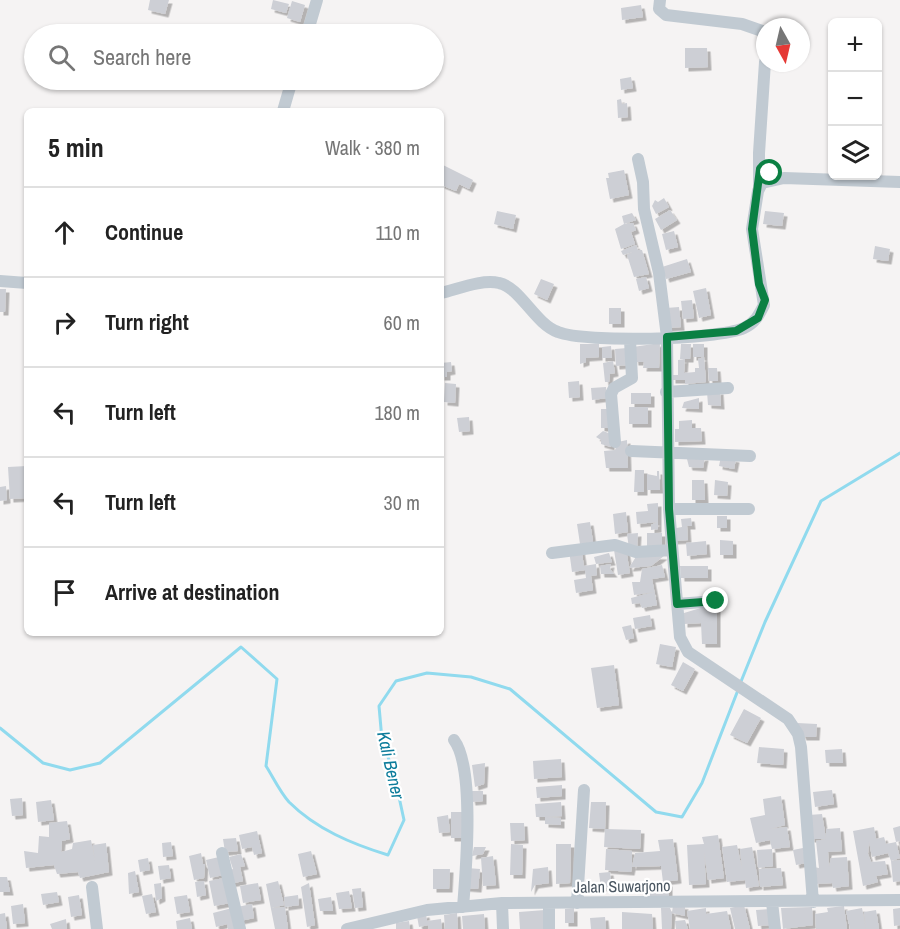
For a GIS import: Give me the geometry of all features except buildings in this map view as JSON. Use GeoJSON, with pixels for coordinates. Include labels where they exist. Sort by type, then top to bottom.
{"type":"FeatureCollection","features":[{"type":"Feature","properties":{"kind":"street"},"geometry":{"type":"LineString","coordinates":[[310,24],[317,0]]}},
{"type":"Feature","properties":{"kind":"street"},"geometry":{"type":"LineString","coordinates":[[660,0],[659,9],[666,15],[742,24],[756,29]]}},
{"type":"Feature","properties":{"kind":"street"},"geometry":{"type":"LineString","coordinates":[[444,292],[499,283],[509,288],[541,322],[556,332],[574,336],[630,340],[736,331],[758,318],[765,300],[759,284],[752,229],[759,186],[765,72]]}},
{"type":"Feature","properties":{"kind":"street"},"geometry":{"type":"LineString","coordinates":[[284,108],[289,90]]}},
{"type":"Feature","properties":{"kind":"street"},"geometry":{"type":"LineString","coordinates":[[638,159],[644,182],[644,209],[659,273],[667,337],[669,509],[683,646],[688,652],[788,719],[798,734],[813,902]]}},
{"type":"Feature","properties":{"kind":"street"},"geometry":{"type":"LineString","coordinates":[[760,169],[784,178]]}},
{"type":"Feature","properties":{"kind":"street"},"geometry":{"type":"LineString","coordinates":[[759,186],[767,181],[784,178],[900,182]]}},
{"type":"Feature","properties":{"kind":"street"},"geometry":{"type":"LineString","coordinates":[[0,281],[24,283]]}},
{"type":"Feature","properties":{"kind":"street"},"geometry":{"type":"LineString","coordinates":[[615,442],[611,394],[614,388],[632,378],[630,340]]}},
{"type":"Feature","properties":{"kind":"street"},"geometry":{"type":"LineString","coordinates":[[666,392],[728,388]]}},
{"type":"Feature","properties":{"kind":"street"},"geometry":{"type":"LineString","coordinates":[[631,451],[750,456]]}},
{"type":"Feature","properties":{"kind":"street"},"geometry":{"type":"LineString","coordinates":[[669,509],[749,509]]}},
{"type":"Feature","properties":{"kind":"street"},"geometry":{"type":"LineString","coordinates":[[552,553],[615,545],[636,552],[672,550]]}},
{"type":"Feature","properties":{"kind":"street"},"geometry":{"type":"LineString","coordinates":[[677,604],[716,601]]}},
{"type":"Feature","properties":{"kind":"street"},"geometry":{"type":"LineString","coordinates":[[454,740],[460,748],[467,801],[463,907]]}},
{"type":"Feature","properties":{"kind":"street"},"geometry":{"type":"LineString","coordinates":[[577,903],[584,790]]}},
{"type":"Feature","properties":{"kind":"street"},"geometry":{"type":"LineString","coordinates":[[222,853],[240,929]]}},
{"type":"Feature","properties":{"kind":"street"},"geometry":{"type":"LineString","coordinates":[[92,887],[97,929]]}},
{"type":"Feature","properties":{"kind":"street","name":"Jalan Suwarjono"},"geometry":{"type":"LineString","coordinates":[[346,929],[427,910],[502,903],[900,900]]}},
{"type":"Feature","properties":{"kind":"street"},"geometry":{"type":"LineString","coordinates":[[772,902],[775,929]]}},
{"type":"Feature","properties":{"kind":"street"},"geometry":{"type":"LineString","coordinates":[[502,903],[503,929]]}},
{"type":"Feature","properties":{"kind":"street"},"geometry":{"type":"LineString","coordinates":[[549,903],[549,929]]}},
{"type":"Feature","properties":{"kind":"waterway","name":"Kali Bener"},"geometry":{"type":"LineString","coordinates":[[740,684],[765,622],[821,501],[900,453]]}},
{"type":"Feature","properties":{"kind":"waterway","name":"Kali Bener"},"geometry":{"type":"LineString","coordinates":[[0,728],[43,763],[70,770],[100,763],[241,647],[277,679],[266,766],[283,794],[300,812],[323,828],[348,841],[388,855],[404,820],[394,774],[382,740],[379,706],[396,681],[427,673],[471,677],[510,689],[656,812],[682,817],[702,783],[738,690]]}},
{"type":"Feature","properties":{"kind":"route"},"geometry":{"type":"LineString","coordinates":[[716,601],[677,604],[669,509],[667,337],[736,331],[745,328],[758,318],[765,300],[759,284],[752,229],[760,169],[770,173]]}}]}
